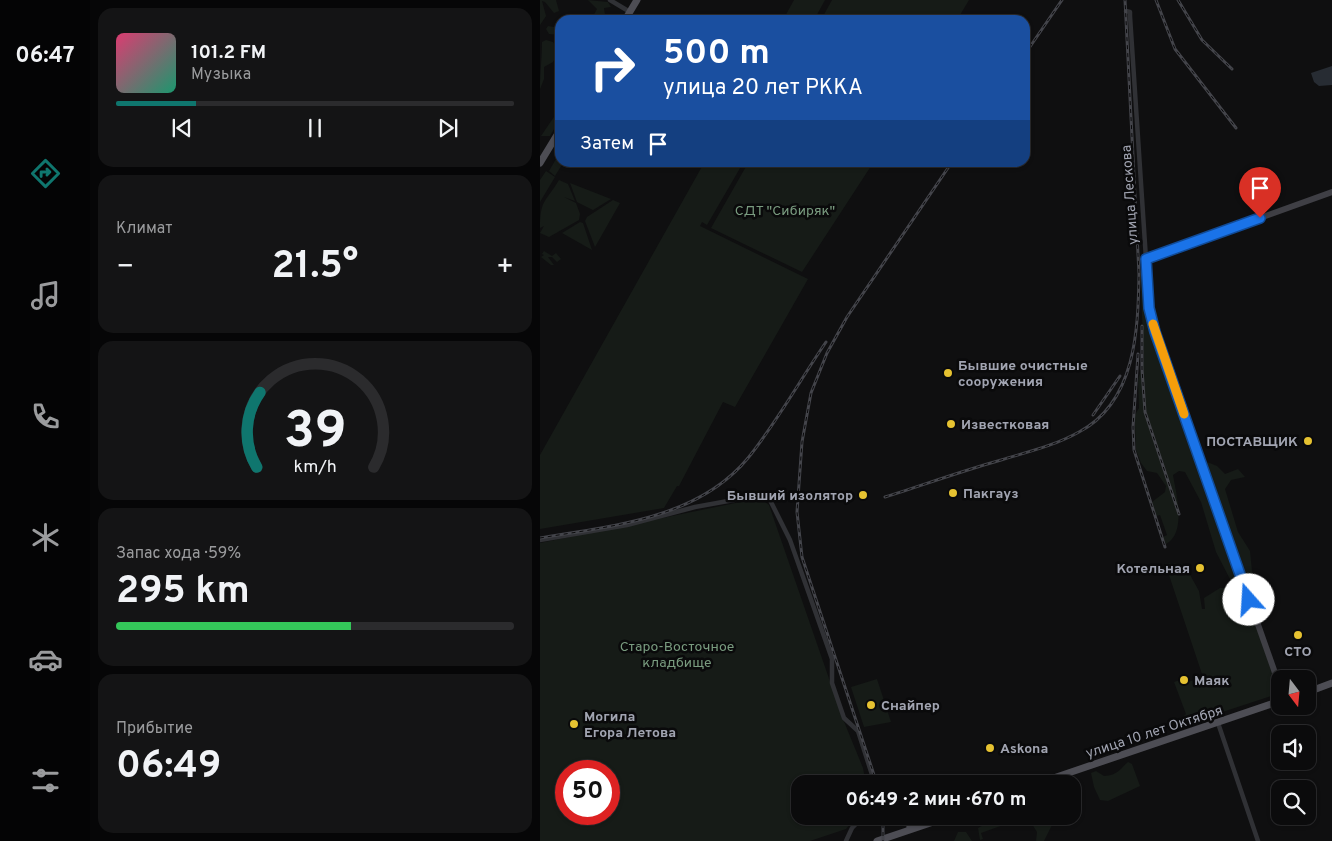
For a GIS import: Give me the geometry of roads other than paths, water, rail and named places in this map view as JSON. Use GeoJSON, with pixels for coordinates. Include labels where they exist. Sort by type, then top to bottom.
{"type":"FeatureCollection","features":[{"type":"Feature","properties":{"kind":"main road"},"geometry":{"type":"LineString","coordinates":[[628,15],[637,0]]}},
{"type":"Feature","properties":{"kind":"main road"},"geometry":{"type":"LineString","coordinates":[[540,163],[555,138]]}},
{"type":"Feature","properties":{"kind":"main road"},"geometry":{"type":"LineString","coordinates":[[1146,259],[1332,192]]}},
{"type":"Feature","properties":{"kind":"main road","name":"улица Лескова"},"geometry":{"type":"LineString","coordinates":[[1146,259],[1149,308],[1155,332],[1274,670]]}},
{"type":"Feature","properties":{"kind":"main road"},"geometry":{"type":"LineString","coordinates":[[1316,689],[1332,683]]}},
{"type":"Feature","properties":{"kind":"main road","name":"улица 10 лет Октября"},"geometry":{"type":"LineString","coordinates":[[1063,775],[1218,724],[1271,704]]}},
{"type":"Feature","properties":{"kind":"main road"},"geometry":{"type":"LineString","coordinates":[[897,834],[913,825]]}},
{"type":"Feature","properties":{"kind":"main road"},"geometry":{"type":"LineString","coordinates":[[878,841],[924,825]]}},
{"type":"Feature","properties":{"kind":"street"},"geometry":{"type":"LineString","coordinates":[[610,0],[630,12]]}},
{"type":"Feature","properties":{"kind":"street","name":"улица Лескова"},"geometry":{"type":"LineString","coordinates":[[1126,11],[1130,12],[1146,259]]}},
{"type":"Feature","properties":{"kind":"street"},"geometry":{"type":"LineString","coordinates":[[540,540],[627,525],[695,507],[761,495],[768,496],[790,540],[832,659],[831,680],[843,714],[846,721],[858,732],[872,775]]}},
{"type":"Feature","properties":{"kind":"street"},"geometry":{"type":"LineString","coordinates":[[1218,724],[1258,841]]}},
{"type":"Feature","properties":{"kind":"street"},"geometry":{"type":"LineString","coordinates":[[846,841],[855,825]]}},
{"type":"Feature","properties":{"kind":"railway"},"geometry":{"type":"LineString","coordinates":[[1030,47],[1062,0]]}},
{"type":"Feature","properties":{"kind":"railway"},"geometry":{"type":"LineString","coordinates":[[885,497],[1070,437],[1098,419],[1112,403],[1123,384],[1135,341],[1139,274],[1125,0]]}},
{"type":"Feature","properties":{"kind":"railway"},"geometry":{"type":"LineString","coordinates":[[1156,0],[1175,49],[1236,128]]}},
{"type":"Feature","properties":{"kind":"railway"},"geometry":{"type":"LineString","coordinates":[[1178,0],[1202,40],[1232,69]]}},
{"type":"Feature","properties":{"kind":"railway"},"geometry":{"type":"LineString","coordinates":[[874,775],[802,557],[797,512],[802,442],[811,393],[827,353],[847,317],[949,167]]}},
{"type":"Feature","properties":{"kind":"railway"},"geometry":{"type":"LineString","coordinates":[[1142,326],[1145,412],[1179,514]]}},
{"type":"Feature","properties":{"kind":"railway"},"geometry":{"type":"LineString","coordinates":[[540,538],[595,529],[652,516],[679,507],[704,495],[728,478],[748,458],[779,415],[826,342]]}},
{"type":"Feature","properties":{"kind":"railway"},"geometry":{"type":"LineString","coordinates":[[1138,354],[1133,427],[1134,450],[1165,547]]}},
{"type":"Feature","properties":{"kind":"railway"},"geometry":{"type":"LineString","coordinates":[[1093,415],[1120,376]]}},
{"type":"Feature","properties":{"kind":"railway"},"geometry":{"type":"LineString","coordinates":[[883,825],[883,841]]}},
{"type":"Feature","properties":{"kind":"place","name":"Бывшие очистные сооружения"},"geometry":{"type":"Point","coordinates":[948,373]}},
{"type":"Feature","properties":{"kind":"place","name":"Известковая"},"geometry":{"type":"Point","coordinates":[951,424]}},
{"type":"Feature","properties":{"kind":"place","name":"ПОСТАВЩИК"},"geometry":{"type":"Point","coordinates":[1308,441]}},
{"type":"Feature","properties":{"kind":"place","name":"Пакгауз"},"geometry":{"type":"Point","coordinates":[953,493]}},
{"type":"Feature","properties":{"kind":"place","name":"Бывший изолятор"},"geometry":{"type":"Point","coordinates":[863,495]}},
{"type":"Feature","properties":{"kind":"place","name":"Котельная"},"geometry":{"type":"Point","coordinates":[1200,568]}},
{"type":"Feature","properties":{"kind":"place","name":"СТО"},"geometry":{"type":"Point","coordinates":[1298,635]}},
{"type":"Feature","properties":{"kind":"place","name":"Маяк"},"geometry":{"type":"Point","coordinates":[1184,680]}},
{"type":"Feature","properties":{"kind":"place","name":"Снайпер"},"geometry":{"type":"Point","coordinates":[871,705]}},
{"type":"Feature","properties":{"kind":"place","name":"Могила Егора Летова"},"geometry":{"type":"Point","coordinates":[574,724]}},
{"type":"Feature","properties":{"kind":"place","name":"Askona"},"geometry":{"type":"Point","coordinates":[990,748]}},
{"type":"Feature","properties":{"kind":"park label","name":"СДТ \"Сибиряк\""},"geometry":{"type":"Point","coordinates":[785,210]}},
{"type":"Feature","properties":{"kind":"park label","name":"Старо-Восточное кладбище"},"geometry":{"type":"Point","coordinates":[677,654]}}]}
